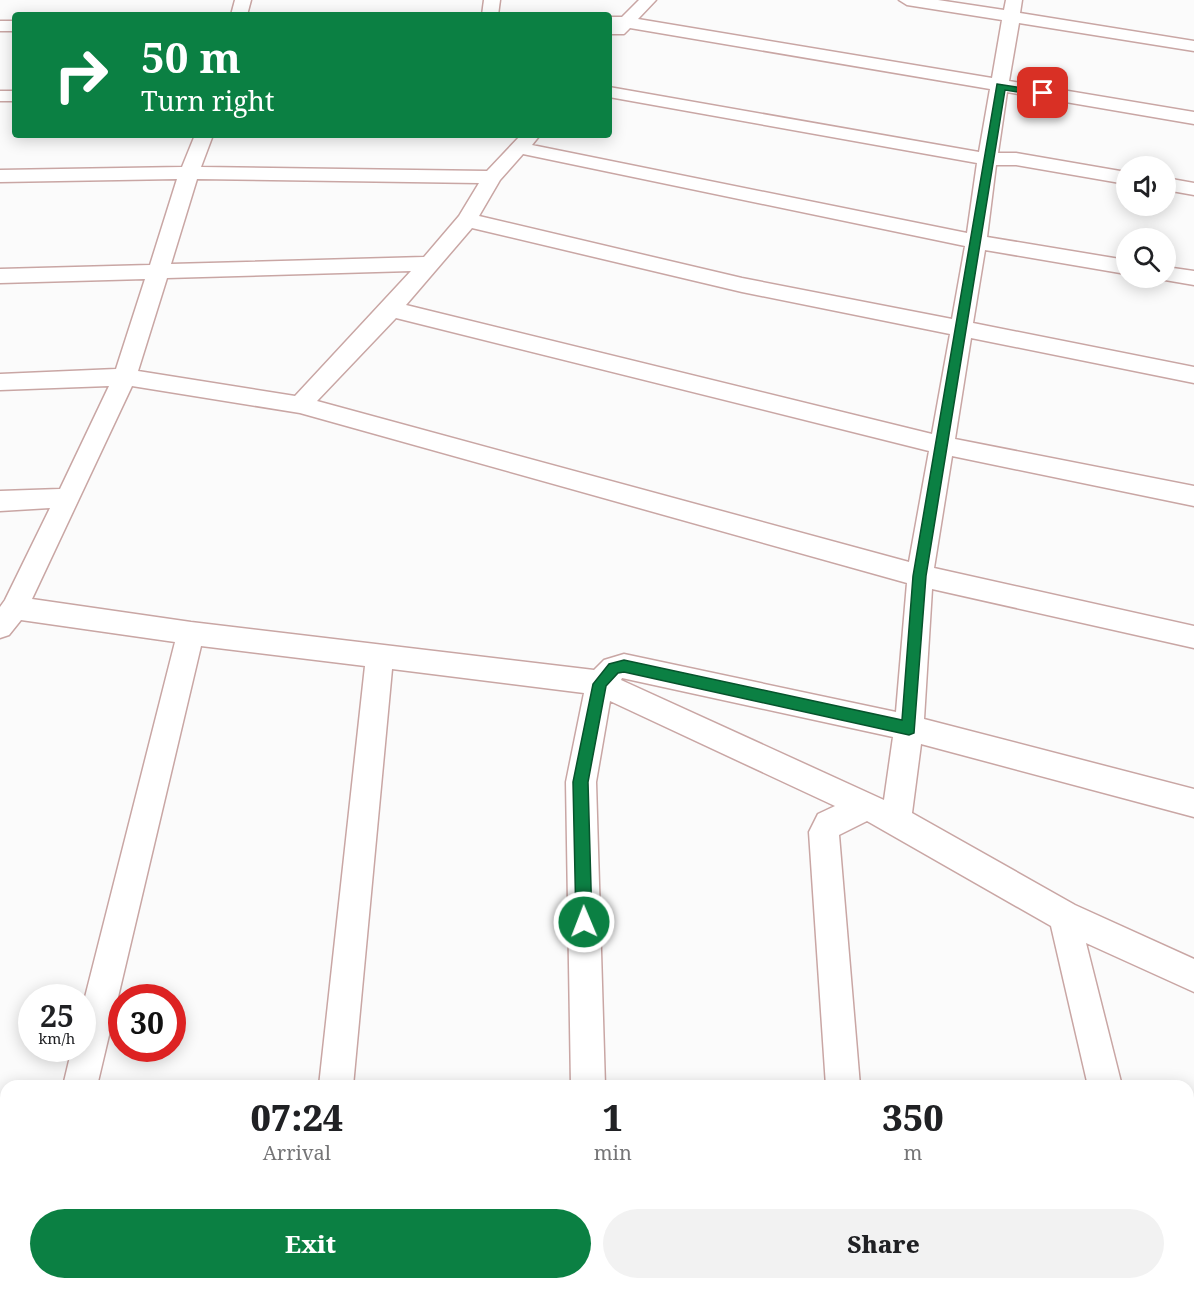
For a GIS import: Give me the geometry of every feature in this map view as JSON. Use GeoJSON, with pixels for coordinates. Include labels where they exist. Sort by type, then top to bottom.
{"type":"FeatureCollection","features":[{"type":"Feature","properties":{"kind":"street"},"geometry":{"type":"LineString","coordinates":[[617,22],[648,0]]}},
{"type":"Feature","properties":{"kind":"street"},"geometry":{"type":"LineString","coordinates":[[907,0],[1013,9],[1194,46]]}},
{"type":"Feature","properties":{"kind":"street"},"geometry":{"type":"LineString","coordinates":[[896,820],[909,728],[920,576],[1013,9]]}},
{"type":"Feature","properties":{"kind":"street"},"geometry":{"type":"LineString","coordinates":[[617,22],[1194,118]]}},
{"type":"Feature","properties":{"kind":"street"},"geometry":{"type":"LineString","coordinates":[[612,93],[987,159],[1016,159],[1116,176]]}},
{"type":"Feature","properties":{"kind":"street"},"geometry":{"type":"LineString","coordinates":[[203,138],[189,173],[125,377],[69,498],[8,617],[191,633],[600,684],[896,820],[1064,916],[1194,976]]}},
{"type":"Feature","properties":{"kind":"street"},"geometry":{"type":"LineString","coordinates":[[300,405],[391,309],[467,220],[492,177],[526,142],[976,242],[1116,265]]}},
{"type":"Feature","properties":{"kind":"street"},"geometry":{"type":"LineString","coordinates":[[0,176],[189,173],[492,177]]}},
{"type":"Feature","properties":{"kind":"street"},"geometry":{"type":"LineString","coordinates":[[1176,186],[1194,189]]}},
{"type":"Feature","properties":{"kind":"street"},"geometry":{"type":"LineString","coordinates":[[467,220],[742,285],[1194,375]]}},
{"type":"Feature","properties":{"kind":"street"},"geometry":{"type":"LineString","coordinates":[[0,276],[428,264]]}},
{"type":"Feature","properties":{"kind":"street"},"geometry":{"type":"LineString","coordinates":[[1176,276],[1194,279]]}},
{"type":"Feature","properties":{"kind":"street"},"geometry":{"type":"LineString","coordinates":[[391,309],[942,446],[1194,496]]}},
{"type":"Feature","properties":{"kind":"street"},"geometry":{"type":"LineString","coordinates":[[0,382],[125,377],[300,405],[920,576],[1194,637]]}},
{"type":"Feature","properties":{"kind":"street"},"geometry":{"type":"LineString","coordinates":[[0,501],[69,498]]}},
{"type":"Feature","properties":{"kind":"street"},"geometry":{"type":"LineString","coordinates":[[81,1080],[191,633]]}},
{"type":"Feature","properties":{"kind":"street"},"geometry":{"type":"LineString","coordinates":[[337,1080],[380,655]]}},
{"type":"Feature","properties":{"kind":"street"},"geometry":{"type":"LineString","coordinates":[[588,1080],[581,782],[600,684],[614,668],[624,666],[909,728],[1194,803]]}},
{"type":"Feature","properties":{"kind":"street"},"geometry":{"type":"LineString","coordinates":[[843,1080],[825,832],[829,824],[866,807]]}},
{"type":"Feature","properties":{"kind":"street"},"geometry":{"type":"LineString","coordinates":[[1064,916],[1104,1080]]}},
{"type":"Feature","properties":{"kind":"route"},"geometry":{"type":"LineString","coordinates":[[584,922],[581,782],[600,684],[614,668],[624,666],[909,728],[920,576],[1000,86],[1043,93]]}}]}
